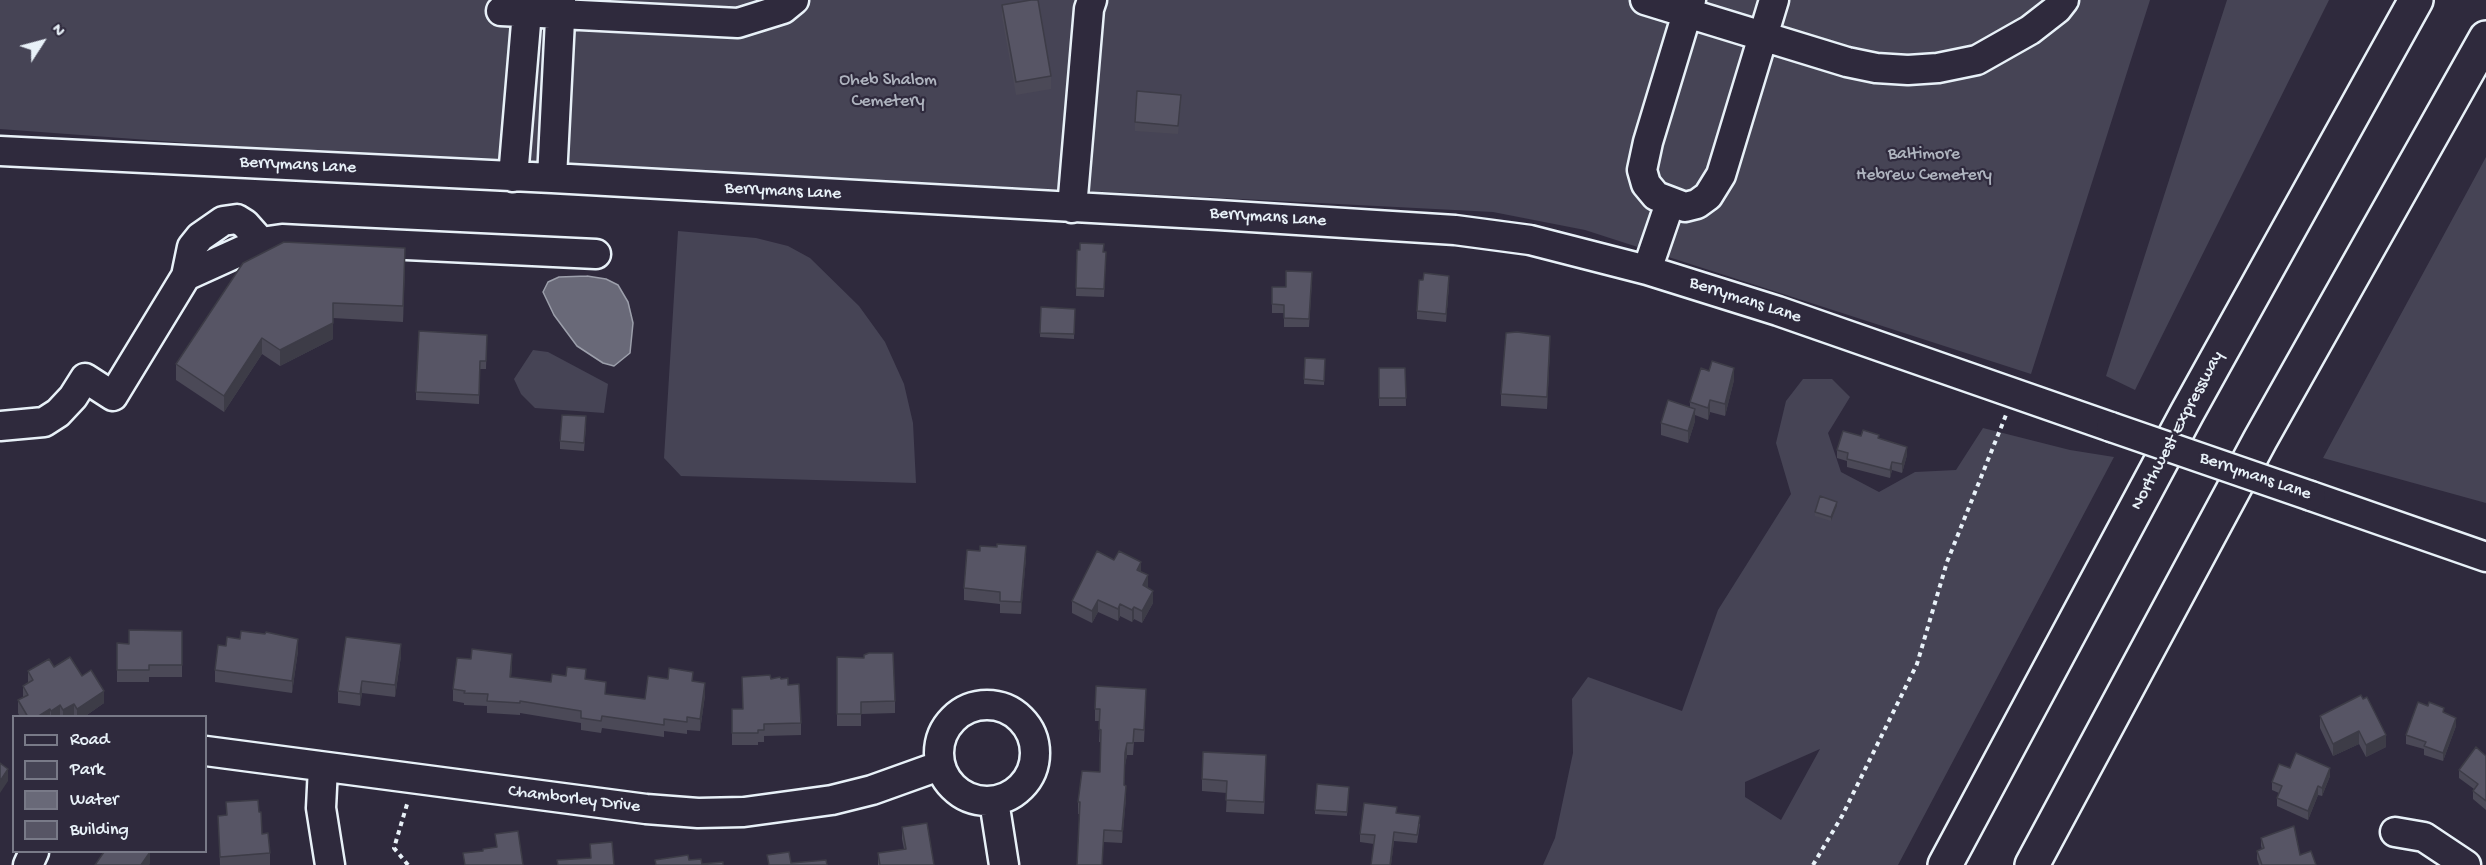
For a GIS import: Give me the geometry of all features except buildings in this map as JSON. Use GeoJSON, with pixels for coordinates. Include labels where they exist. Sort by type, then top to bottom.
{"type":"FeatureCollection","features":[{"type":"Feature","properties":{"kind":"highway","name":"Northwest Expressway"},"geometry":{"type":"LineString","coordinates":[[1945,865],[2187,413],[2416,0]]}},
{"type":"Feature","properties":{"kind":"highway"},"geometry":{"type":"LineString","coordinates":[[2032,865],[2260,440],[2486,38]]}},
{"type":"Feature","properties":{"kind":"street"},"geometry":{"type":"LineString","coordinates":[[513,177],[519,8],[561,7],[738,23],[783,9],[794,0]]}},
{"type":"Feature","properties":{"kind":"street"},"geometry":{"type":"LineString","coordinates":[[1072,208],[1089,9],[1092,0]]}},
{"type":"Feature","properties":{"kind":"street"},"geometry":{"type":"LineString","coordinates":[[1645,0],[1689,6],[1762,36],[1847,62],[1876,68],[1908,70],[1938,68],[1977,60],[2030,30],[2057,9],[2064,0]]}},
{"type":"Feature","properties":{"kind":"street"},"geometry":{"type":"LineString","coordinates":[[1689,6],[1648,142],[1642,170],[1647,184],[1656,196],[1685,207],[1697,204],[1708,196],[1716,185],[1774,0]]}},
{"type":"Feature","properties":{"kind":"street"},"geometry":{"type":"LineString","coordinates":[[552,178],[561,7]]}},
{"type":"Feature","properties":{"kind":"street","name":"Berrymans Lane"},"geometry":{"type":"LineString","coordinates":[[0,151],[552,178],[1242,216],[1455,230],[1530,240],[1647,270],[1778,311],[2486,557]]}},
{"type":"Feature","properties":{"kind":"street"},"geometry":{"type":"LineString","coordinates":[[1647,270],[1670,203]]}},
{"type":"Feature","properties":{"kind":"street"},"geometry":{"type":"LineString","coordinates":[[0,426],[32,425],[44,422],[73,397],[85,378],[113,396],[186,276],[261,242],[282,239],[596,254]]}},
{"type":"Feature","properties":{"kind":"street"},"geometry":{"type":"LineString","coordinates":[[994,705],[1008,709],[1028,728],[1034,742],[1035,755],[1032,771],[1023,786],[1011,795],[994,801],[974,800],[958,793],[947,782],[939,766],[938,746],[944,728],[952,718],[967,708],[994,705]]}},
{"type":"Feature","properties":{"kind":"street","name":"Chamborley Drive"},"geometry":{"type":"LineString","coordinates":[[207,751],[646,810],[698,813],[744,812],[832,800],[872,790],[939,766]]}},
{"type":"Feature","properties":{"kind":"street"},"geometry":{"type":"LineString","coordinates":[[323,767],[321,808],[330,865]]}},
{"type":"Feature","properties":{"kind":"street"},"geometry":{"type":"LineString","coordinates":[[994,801],[1004,865]]}},
{"type":"Feature","properties":{"kind":"street"},"geometry":{"type":"LineString","coordinates":[[2395,832],[2424,837],[2466,865]]}},
{"type":"Feature","properties":{"kind":"path"},"geometry":{"type":"LineString","coordinates":[[1814,865],[1842,816],[1917,664],[1947,562],[2006,415],[2010,390]]}},
{"type":"Feature","properties":{"kind":"path"},"geometry":{"type":"LineString","coordinates":[[408,865],[394,848],[409,797]]}},
{"type":"Feature","properties":{"kind":"green space","name":"Baltimore Hebrew Cemetery"},"geometry":{"type":"Polygon","coordinates":[[[0,0],[2150,0],[2031,374],[1585,230],[1493,212],[256,148],[0,129],[0,0]]]}},
{"type":"Feature","properties":{"kind":"green space"},"geometry":{"type":"Polygon","coordinates":[[[2227,0],[2329,0],[2135,390],[2106,376],[2227,0]]]}},
{"type":"Feature","properties":{"kind":"green space"},"geometry":{"type":"Polygon","coordinates":[[[2486,157],[2486,503],[2323,458],[2486,157]]]}},
{"type":"Feature","properties":{"kind":"green space"},"geometry":{"type":"Polygon","coordinates":[[[678,231],[756,238],[788,246],[810,258],[859,306],[885,342],[904,384],[913,423],[916,483],[681,476],[664,458],[678,231]]]}},
{"type":"Feature","properties":{"kind":"green space"},"geometry":{"type":"Polygon","coordinates":[[[533,350],[548,352],[608,384],[604,413],[535,408],[521,394],[514,379],[533,350]]]}},
{"type":"Feature","properties":{"kind":"green space"},"geometry":{"type":"Polygon","coordinates":[[[1803,379],[1832,379],[1850,397],[1828,433],[1841,472],[1879,492],[1915,472],[1956,470],[1983,428],[2070,450],[2114,457],[1898,865],[1543,865],[1555,838],[1573,753],[1572,699],[1588,677],[1682,711],[1718,610],[1791,494],[1776,443],[1786,401],[1803,379]],[[1820,749],[1745,782],[1745,797],[1781,820],[1820,749]]]}},
{"type":"Feature","properties":{"kind":"water"},"geometry":{"type":"Polygon","coordinates":[[[587,276],[606,279],[618,285],[628,302],[633,323],[630,353],[614,366],[603,363],[577,346],[554,315],[543,292],[548,282],[559,277],[587,276]]]}},
{"type":"Feature","properties":{"kind":"park label","name":"Oheb Shalom Cemetery"},"geometry":{"type":"Point","coordinates":[888,91]}}]}
